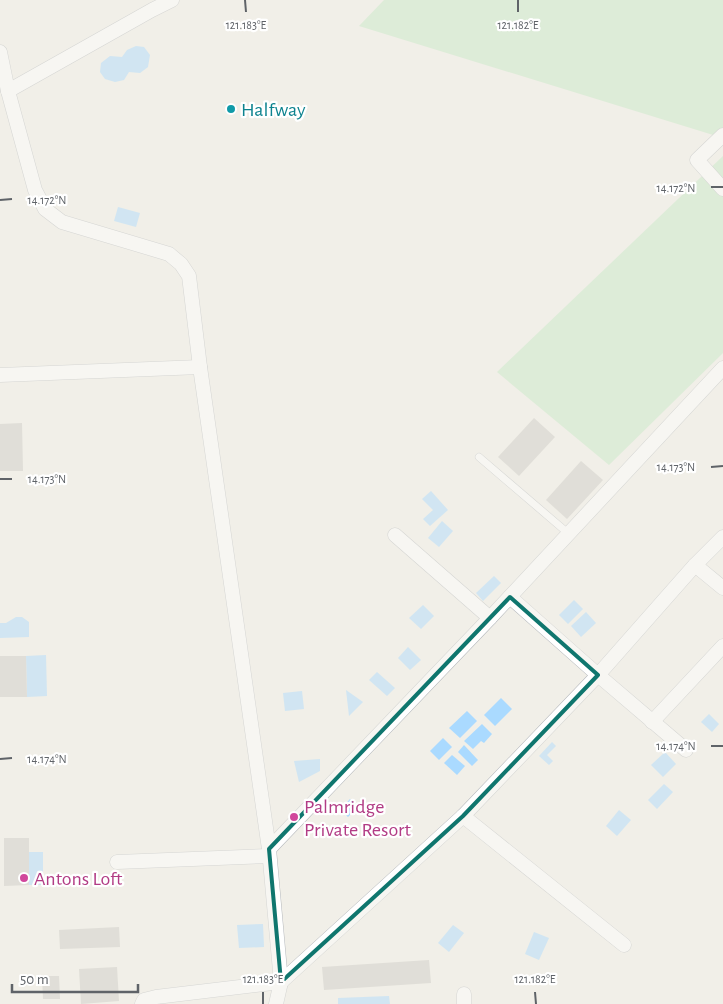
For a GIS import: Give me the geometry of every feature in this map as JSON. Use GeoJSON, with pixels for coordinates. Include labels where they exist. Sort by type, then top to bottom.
{"type":"FeatureCollection","features":[{"type":"Feature","properties":{"kind":"street"},"geometry":{"type":"LineString","coordinates":[[8,91],[151,5],[172,0]]}},
{"type":"Feature","properties":{"kind":"street"},"geometry":{"type":"LineString","coordinates":[[0,52],[8,91],[34,190],[46,209],[62,222],[169,254],[181,264],[189,276],[200,368],[269,852],[281,982],[276,1004]]}},
{"type":"Feature","properties":{"kind":"street"},"geometry":{"type":"LineString","coordinates":[[723,135],[697,160],[723,189]]}},
{"type":"Feature","properties":{"kind":"street"},"geometry":{"type":"LineString","coordinates":[[0,375],[200,368]]}},
{"type":"Feature","properties":{"kind":"street"},"geometry":{"type":"LineString","coordinates":[[117,862],[269,852],[723,368]]}},
{"type":"Feature","properties":{"kind":"street"},"geometry":{"type":"LineString","coordinates":[[395,534],[490,618]]}},
{"type":"Feature","properties":{"kind":"street"},"geometry":{"type":"LineString","coordinates":[[142,1004],[144,1000],[156,997],[281,982],[463,816],[598,675],[695,565],[723,537]]}},
{"type":"Feature","properties":{"kind":"street"},"geometry":{"type":"LineString","coordinates":[[695,565],[723,588]]}},
{"type":"Feature","properties":{"kind":"street"},"geometry":{"type":"LineString","coordinates":[[510,597],[686,750]]}},
{"type":"Feature","properties":{"kind":"street"},"geometry":{"type":"LineString","coordinates":[[652,722],[723,646]]}},
{"type":"Feature","properties":{"kind":"street"},"geometry":{"type":"LineString","coordinates":[[463,816],[624,945]]}},
{"type":"Feature","properties":{"kind":"lane"},"geometry":{"type":"LineString","coordinates":[[479,457],[569,534]]}},
{"type":"Feature","properties":{"kind":"highlighted area"},"geometry":{"type":"Polygon","coordinates":[[[510,597],[598,675],[463,816],[281,982],[269,849],[510,597]]]}},
{"type":"Feature","properties":{"kind":"green space"},"geometry":{"type":"Polygon","coordinates":[[[384,0],[723,0],[723,138],[359,26],[384,0]]]}},
{"type":"Feature","properties":{"kind":"green space"},"geometry":{"type":"Polygon","coordinates":[[[723,156],[723,353],[609,465],[497,372],[723,156]]]}},
{"type":"Feature","properties":{"kind":"water"},"geometry":{"type":"Polygon","coordinates":[[[136,46],[144,47],[150,55],[148,67],[140,73],[129,72],[124,80],[115,82],[105,79],[100,72],[101,63],[110,56],[122,57],[127,50],[136,46]]]}},
{"type":"Feature","properties":{"kind":"water"},"geometry":{"type":"Polygon","coordinates":[[[118,207],[140,213],[136,227],[114,221],[118,207]]]}},
{"type":"Feature","properties":{"kind":"water"},"geometry":{"type":"Polygon","coordinates":[[[431,491],[448,510],[430,526],[423,519],[433,510],[422,499],[431,491]]]}},
{"type":"Feature","properties":{"kind":"water"},"geometry":{"type":"Polygon","coordinates":[[[442,521],[453,531],[439,547],[428,538],[442,521]]]}},
{"type":"Feature","properties":{"kind":"water"},"geometry":{"type":"Polygon","coordinates":[[[494,576],[501,583],[483,601],[476,593],[494,576]]]}},
{"type":"Feature","properties":{"kind":"water"},"geometry":{"type":"Polygon","coordinates":[[[574,600],[583,609],[568,624],[559,615],[574,600]]]}},
{"type":"Feature","properties":{"kind":"water"},"geometry":{"type":"Polygon","coordinates":[[[423,605],[434,616],[421,629],[409,618],[423,605]]]}},
{"type":"Feature","properties":{"kind":"water"},"geometry":{"type":"Polygon","coordinates":[[[586,612],[596,623],[581,637],[571,626],[586,612]]]}},
{"type":"Feature","properties":{"kind":"water"},"geometry":{"type":"Polygon","coordinates":[[[16,617],[22,617],[29,622],[29,637],[0,638],[0,623],[6,623],[16,617]]]}},
{"type":"Feature","properties":{"kind":"water"},"geometry":{"type":"Polygon","coordinates":[[[408,647],[421,660],[410,670],[398,658],[408,647]]]}},
{"type":"Feature","properties":{"kind":"water"},"geometry":{"type":"Polygon","coordinates":[[[46,655],[47,696],[27,697],[26,656],[46,655]]]}},
{"type":"Feature","properties":{"kind":"water"},"geometry":{"type":"Polygon","coordinates":[[[377,672],[395,688],[387,696],[369,680],[377,672]]]}},
{"type":"Feature","properties":{"kind":"water"},"geometry":{"type":"Polygon","coordinates":[[[346,690],[363,702],[349,716],[346,690]]]}},
{"type":"Feature","properties":{"kind":"water"},"geometry":{"type":"Polygon","coordinates":[[[302,691],[304,709],[285,711],[283,693],[302,691]]]}},
{"type":"Feature","properties":{"kind":"water"},"geometry":{"type":"Polygon","coordinates":[[[501,698],[512,709],[495,726],[484,715],[501,698]]]}},
{"type":"Feature","properties":{"kind":"water"},"geometry":{"type":"Polygon","coordinates":[[[467,711],[477,721],[460,738],[449,728],[467,711]]]}},
{"type":"Feature","properties":{"kind":"water"},"geometry":{"type":"Polygon","coordinates":[[[709,714],[719,724],[712,732],[701,722],[709,714]]]}},
{"type":"Feature","properties":{"kind":"water"},"geometry":{"type":"Polygon","coordinates":[[[482,724],[492,734],[484,743],[481,741],[473,749],[464,741],[482,724]]]}},
{"type":"Feature","properties":{"kind":"water"},"geometry":{"type":"Polygon","coordinates":[[[443,738],[452,747],[439,760],[430,751],[443,738]]]}},
{"type":"Feature","properties":{"kind":"water"},"geometry":{"type":"Polygon","coordinates":[[[552,742],[556,746],[547,755],[553,761],[549,765],[539,756],[552,742]]]}},
{"type":"Feature","properties":{"kind":"water"},"geometry":{"type":"Polygon","coordinates":[[[464,745],[478,760],[472,766],[458,752],[464,745]]]}},
{"type":"Feature","properties":{"kind":"water"},"geometry":{"type":"Polygon","coordinates":[[[665,752],[676,764],[663,777],[651,765],[665,752]]]}},
{"type":"Feature","properties":{"kind":"water"},"geometry":{"type":"Polygon","coordinates":[[[452,755],[465,766],[457,775],[444,763],[452,755]]]}},
{"type":"Feature","properties":{"kind":"water"},"geometry":{"type":"Polygon","coordinates":[[[320,759],[320,771],[299,782],[294,761],[320,759]]]}},
{"type":"Feature","properties":{"kind":"water"},"geometry":{"type":"Polygon","coordinates":[[[664,784],[673,792],[657,809],[648,800],[664,784]]]}},
{"type":"Feature","properties":{"kind":"water"},"geometry":{"type":"Polygon","coordinates":[[[350,799],[358,807],[348,817],[340,810],[350,799]]]}},
{"type":"Feature","properties":{"kind":"water"},"geometry":{"type":"Polygon","coordinates":[[[619,810],[631,820],[617,836],[606,826],[619,810]]]}},
{"type":"Feature","properties":{"kind":"water"},"geometry":{"type":"Polygon","coordinates":[[[29,852],[43,852],[43,885],[29,885],[29,852]]]}},
{"type":"Feature","properties":{"kind":"water"},"geometry":{"type":"Polygon","coordinates":[[[263,924],[264,947],[239,948],[237,925],[263,924]]]}},
{"type":"Feature","properties":{"kind":"water"},"geometry":{"type":"Polygon","coordinates":[[[453,925],[464,933],[449,952],[438,943],[453,925]]]}},
{"type":"Feature","properties":{"kind":"water"},"geometry":{"type":"Polygon","coordinates":[[[534,932],[549,938],[539,960],[525,954],[534,932]]]}},
{"type":"Feature","properties":{"kind":"water"},"geometry":{"type":"Polygon","coordinates":[[[389,996],[390,1004],[338,1004],[338,998],[389,996]]]}},
{"type":"Feature","properties":{"kind":"building"},"geometry":{"type":"Polygon","coordinates":[[[534,418],[555,437],[519,476],[498,457],[534,418]]]}},
{"type":"Feature","properties":{"kind":"building"},"geometry":{"type":"Polygon","coordinates":[[[22,423],[23,471],[0,471],[0,424],[22,423]]]}},
{"type":"Feature","properties":{"kind":"building"},"geometry":{"type":"Polygon","coordinates":[[[581,461],[603,480],[567,519],[546,500],[581,461]]]}},
{"type":"Feature","properties":{"kind":"building"},"geometry":{"type":"Polygon","coordinates":[[[0,656],[26,656],[27,697],[0,697],[0,656]]]}},
{"type":"Feature","properties":{"kind":"building"},"geometry":{"type":"Polygon","coordinates":[[[4,838],[29,838],[29,885],[4,886],[4,838]]]}},
{"type":"Feature","properties":{"kind":"building"},"geometry":{"type":"Polygon","coordinates":[[[119,927],[120,947],[60,949],[59,930],[119,927]]]}},
{"type":"Feature","properties":{"kind":"building"},"geometry":{"type":"Polygon","coordinates":[[[429,960],[431,983],[324,990],[322,967],[429,960]]]}},
{"type":"Feature","properties":{"kind":"building"},"geometry":{"type":"Polygon","coordinates":[[[117,967],[119,1001],[81,1004],[79,969],[117,967]]]}},
{"type":"Feature","properties":{"kind":"building"},"geometry":{"type":"Polygon","coordinates":[[[42,976],[59,976],[60,999],[43,999],[42,976]]]}},
{"type":"Feature","properties":{"kind":"place","name":"Halfway"},"geometry":{"type":"Point","coordinates":[231,109]}},
{"type":"Feature","properties":{"kind":"place","name":"Palmridge Private Resort"},"geometry":{"type":"Point","coordinates":[294,817]}},
{"type":"Feature","properties":{"kind":"place","name":"Antons Loft"},"geometry":{"type":"Point","coordinates":[24,878]}}]}
